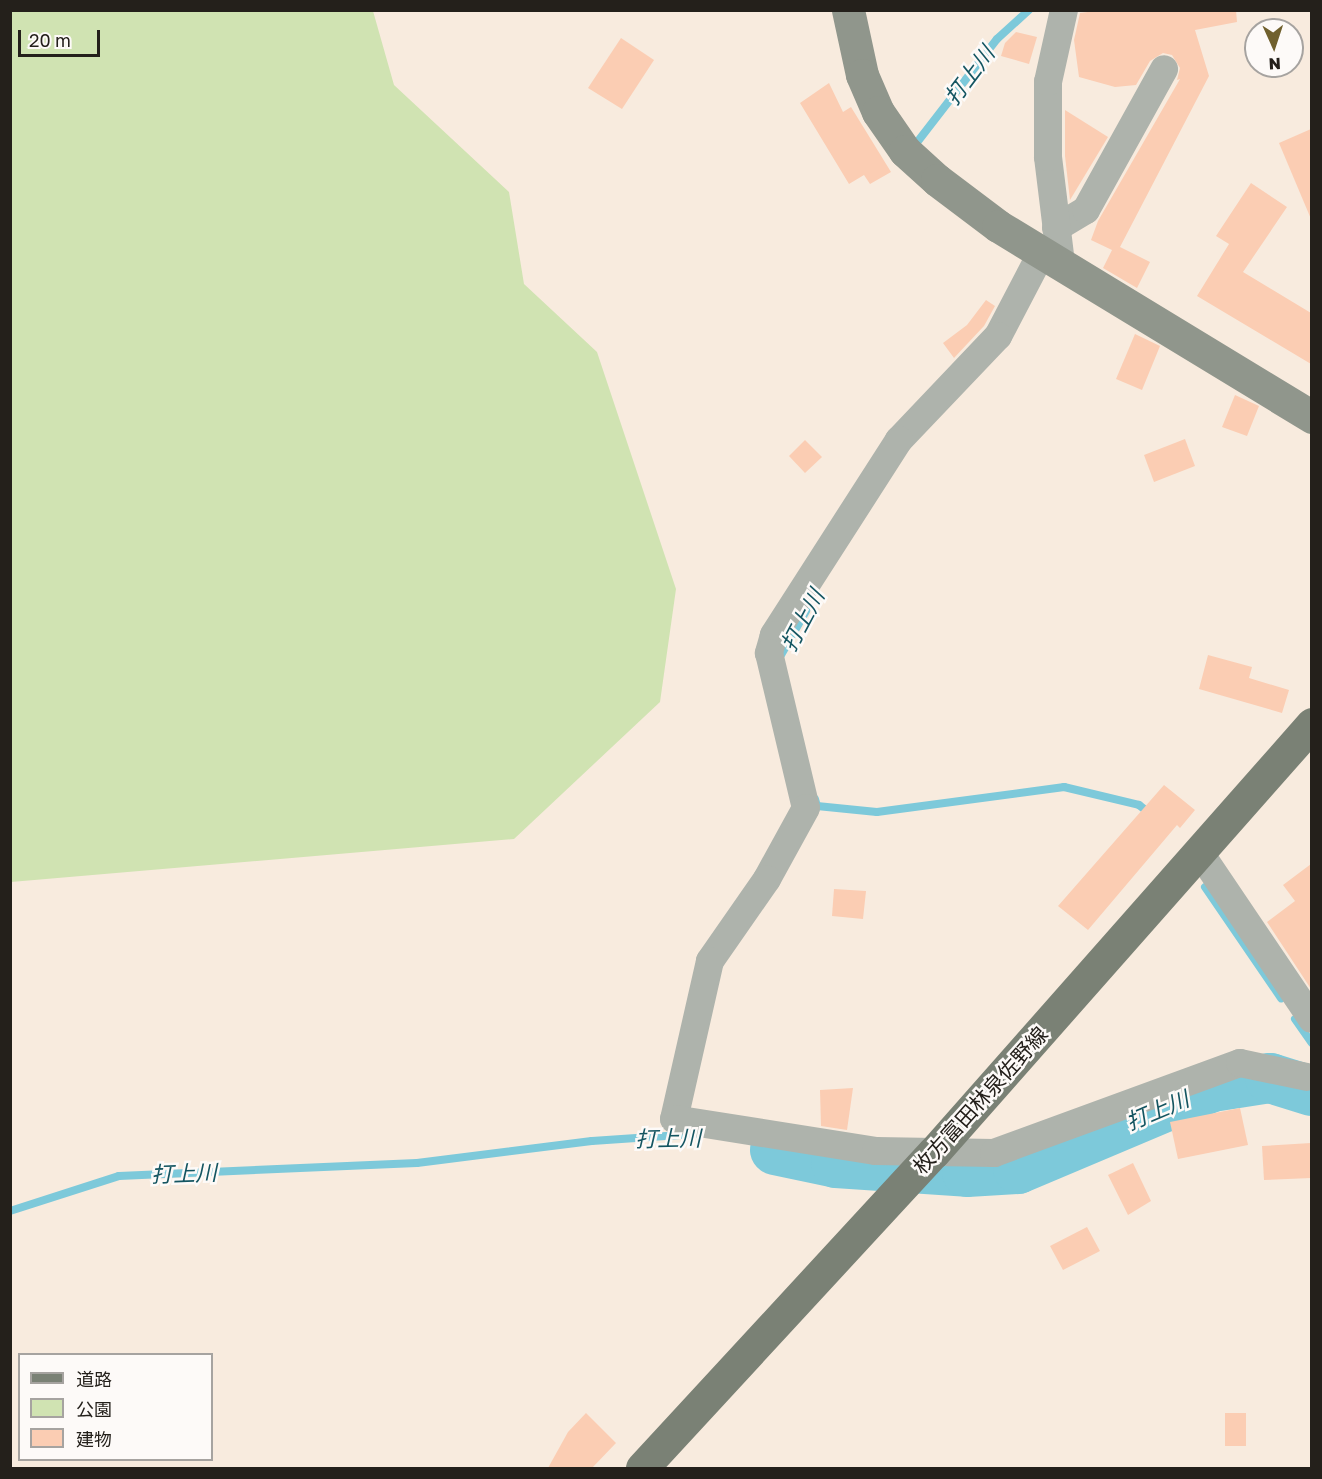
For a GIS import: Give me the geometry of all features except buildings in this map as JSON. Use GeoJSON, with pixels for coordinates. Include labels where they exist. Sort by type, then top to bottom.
{"type":"FeatureCollection","features":[{"type":"Feature","properties":{"kind":"main road","name":"枚方富田林泉佐野線"},"geometry":{"type":"LineString","coordinates":[[642,1468],[934,1152],[1200,853],[1311,724]]}},
{"type":"Feature","properties":{"kind":"street"},"geometry":{"type":"LineString","coordinates":[[848,10],[862,75],[878,112],[905,151],[998,226],[1053,248],[1311,417]]}},
{"type":"Feature","properties":{"kind":"street"},"geometry":{"type":"LineString","coordinates":[[1053,248],[1048,157],[1048,82],[1064,10]]}},
{"type":"Feature","properties":{"kind":"street"},"geometry":{"type":"LineString","coordinates":[[1164,69],[1086,210],[1053,248],[998,336],[899,440],[774,635],[769,653],[806,808],[767,879],[710,961],[674,1119],[876,1151],[994,1152],[1240,1062],[1307,1077]]}},
{"type":"Feature","properties":{"kind":"street"},"geometry":{"type":"LineString","coordinates":[[1200,853],[1311,1018]]}},
{"type":"Feature","properties":{"kind":"green space"},"geometry":{"type":"Polygon","coordinates":[[[11,10],[373,11],[394,85],[509,192],[524,284],[597,352],[676,589],[660,702],[514,839],[11,882],[11,10]]]}},
{"type":"Feature","properties":{"kind":"waterway","name":"打上川"},"geometry":{"type":"LineString","coordinates":[[915,145],[997,39],[1029,10]]}},
{"type":"Feature","properties":{"kind":"waterway","name":"打上川"},"geometry":{"type":"LineString","coordinates":[[781,655],[806,611]]}},
{"type":"Feature","properties":{"kind":"waterway","name":"打上川"},"geometry":{"type":"LineString","coordinates":[[815,799],[817,806],[877,812],[1064,787],[1139,805],[1152,815]]}},
{"type":"Feature","properties":{"kind":"waterway","name":"打上川"},"geometry":{"type":"LineString","coordinates":[[1205,887],[1281,998]]}},
{"type":"Feature","properties":{"kind":"waterway","name":"打上川"},"geometry":{"type":"LineString","coordinates":[[1295,1019],[1312,1043]]}},
{"type":"Feature","properties":{"kind":"waterway","name":"打上川"},"geometry":{"type":"LineString","coordinates":[[775,1150],[836,1163],[967,1172],[1018,1169],[1212,1087],[1270,1078],[1312,1091]]}},
{"type":"Feature","properties":{"kind":"waterway","name":"打上川"},"geometry":{"type":"LineString","coordinates":[[10,1211],[119,1176],[417,1163],[592,1141],[695,1134]]}},
{"type":"Feature","properties":{"kind":"waterway","name":"打上川"},"geometry":{"type":"LineString","coordinates":[[755,1146],[775,1150]]}}]}
